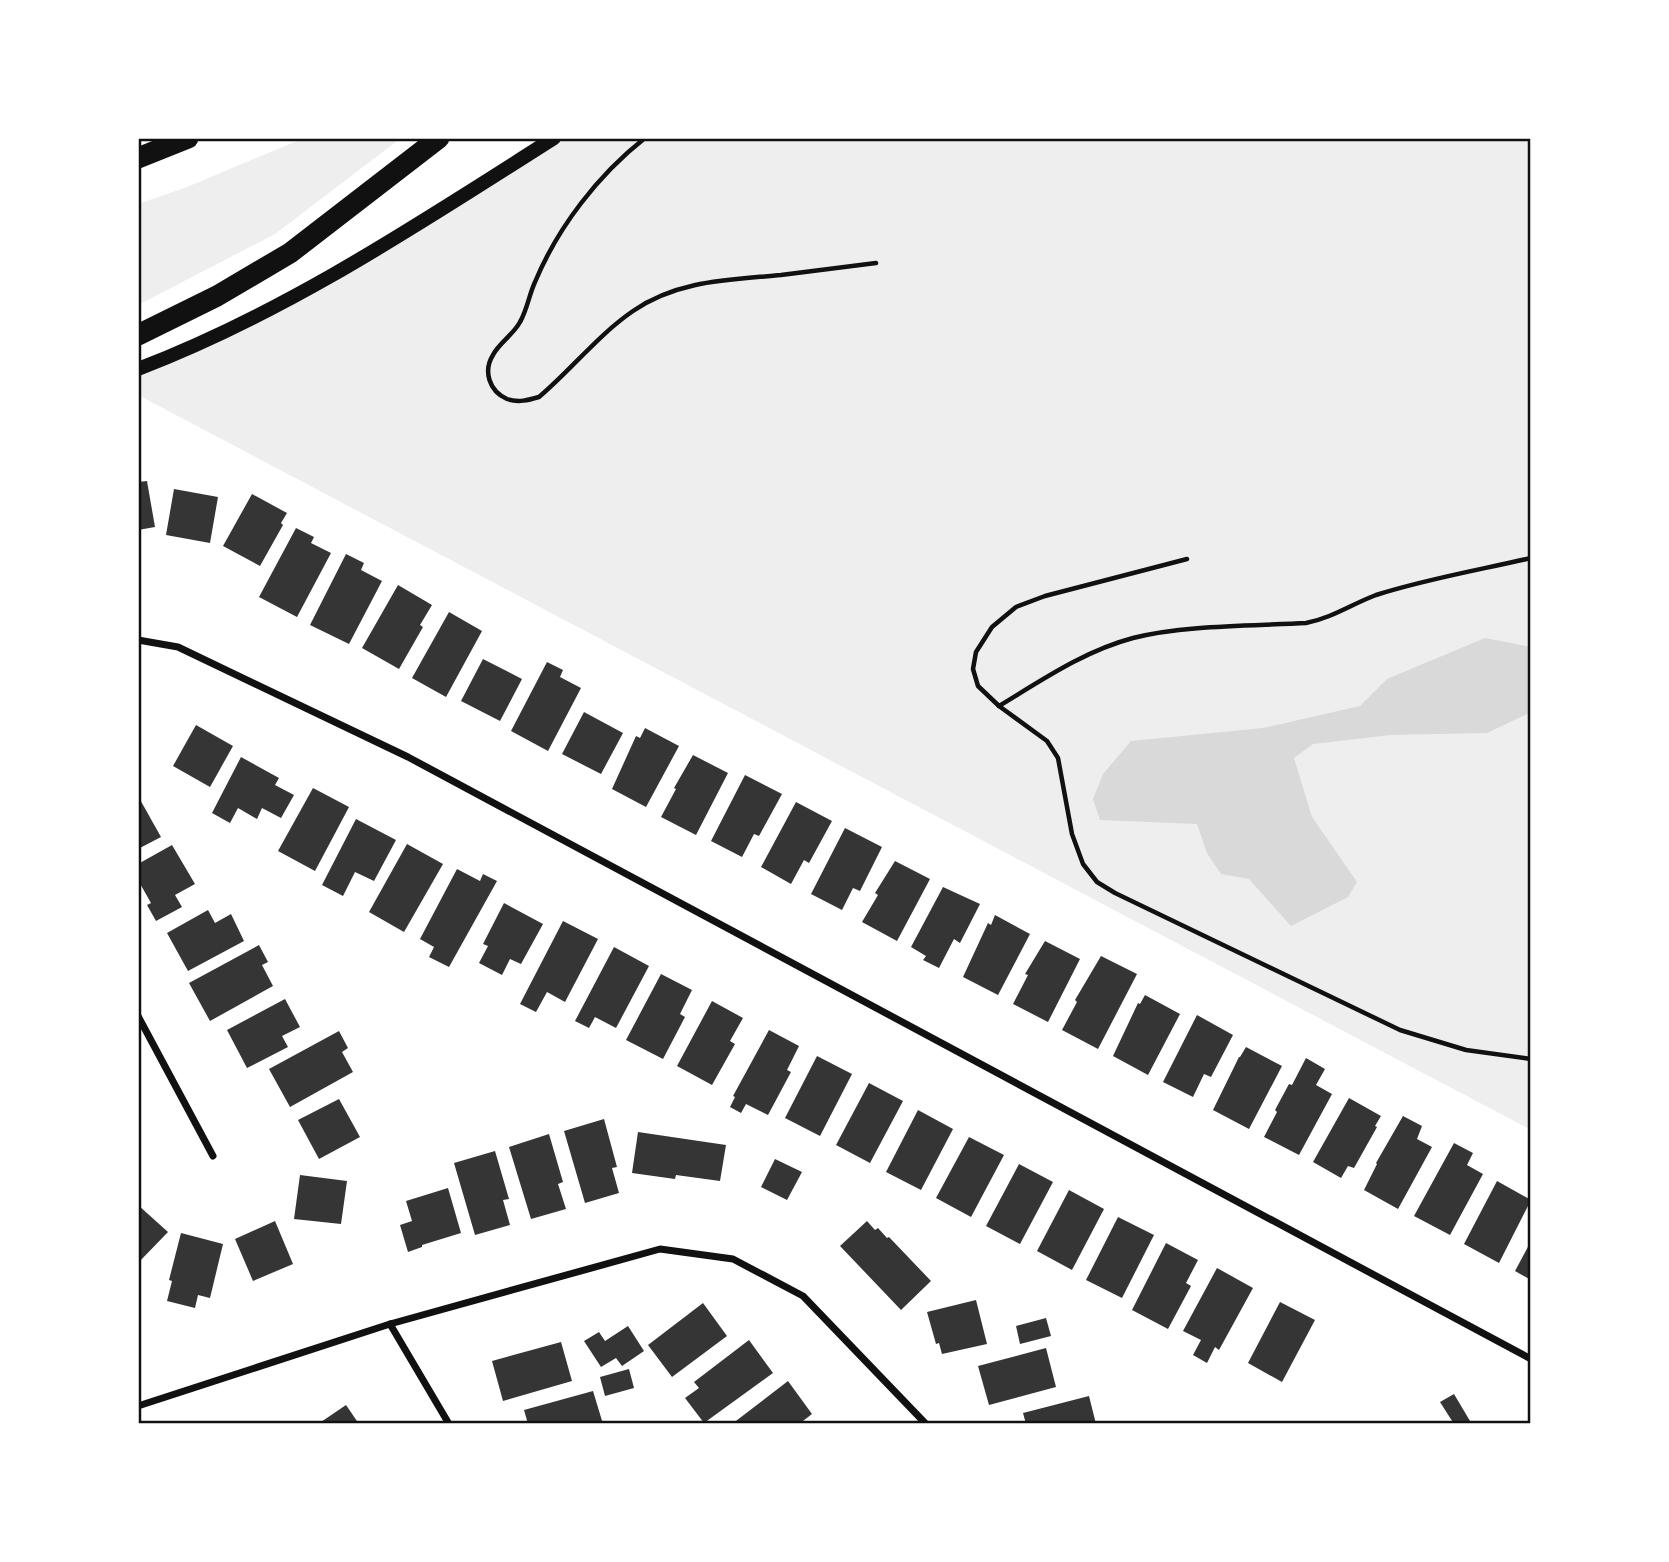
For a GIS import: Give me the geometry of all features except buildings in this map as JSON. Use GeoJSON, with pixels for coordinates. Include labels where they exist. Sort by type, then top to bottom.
{"type":"FeatureCollection","features":[{"type":"Feature","properties":{"kind":"highway"},"geometry":{"type":"LineString","coordinates":[[138,158],[188,138]]}},
{"type":"Feature","properties":{"kind":"highway"},"geometry":{"type":"LineString","coordinates":[[138,335],[217,296],[290,253],[439,138]]}},
{"type":"Feature","properties":{"kind":"main road"},"geometry":{"type":"LineString","coordinates":[[138,369],[309,290],[554,138]]}},
{"type":"Feature","properties":{"kind":"street"},"geometry":{"type":"LineString","coordinates":[[138,640],[178,647],[408,757],[1531,1359]]}},
{"type":"Feature","properties":{"kind":"street"},"geometry":{"type":"LineString","coordinates":[[138,1016],[213,1156]]}},
{"type":"Feature","properties":{"kind":"street"},"geometry":{"type":"LineString","coordinates":[[138,1406],[390,1324],[660,1249],[733,1259],[803,1296],[926,1424]]}},
{"type":"Feature","properties":{"kind":"street"},"geometry":{"type":"LineString","coordinates":[[390,1324],[449,1424]]}},
{"type":"Feature","properties":{"kind":"path"},"geometry":{"type":"LineString","coordinates":[[645,138],[627,152],[567,220],[535,282],[522,321],[494,352],[487,367],[488,378],[495,391],[508,399],[522,401],[539,397],[632,311],[663,294],[736,277],[778,275],[876,263]]}},
{"type":"Feature","properties":{"kind":"path"},"geometry":{"type":"LineString","coordinates":[[999,706],[1070,662],[1132,638],[1179,631],[1322,620],[1387,592],[1531,558]]}},
{"type":"Feature","properties":{"kind":"path"},"geometry":{"type":"LineString","coordinates":[[1187,559],[1045,596],[1016,607],[992,626],[976,652],[972,669],[978,686],[999,706],[1047,741],[1058,758],[1072,834],[1083,864],[1097,882],[1115,893],[1400,1030],[1466,1051],[1531,1059]]}},
{"type":"Feature","properties":{"kind":"shaded area"},"geometry":{"type":"Polygon","coordinates":[[[304,138],[401,138],[275,234],[138,305],[138,204],[187,187],[304,138]]]}},
{"type":"Feature","properties":{"kind":"shaded area"},"geometry":{"type":"Polygon","coordinates":[[[564,138],[1531,138],[1531,1130],[138,395],[138,374],[428,221],[564,138]]]}},
{"type":"Feature","properties":{"kind":"shaded area"},"geometry":{"type":"Polygon","coordinates":[[[1485,638],[1531,647],[1531,712],[1487,733],[1391,735],[1313,744],[1294,758],[1312,817],[1357,882],[1348,897],[1291,926],[1249,879],[1221,874],[1207,853],[1197,824],[1100,820],[1093,799],[1103,774],[1131,741],[1263,728],[1360,706],[1387,679],[1485,638]]]}}]}
